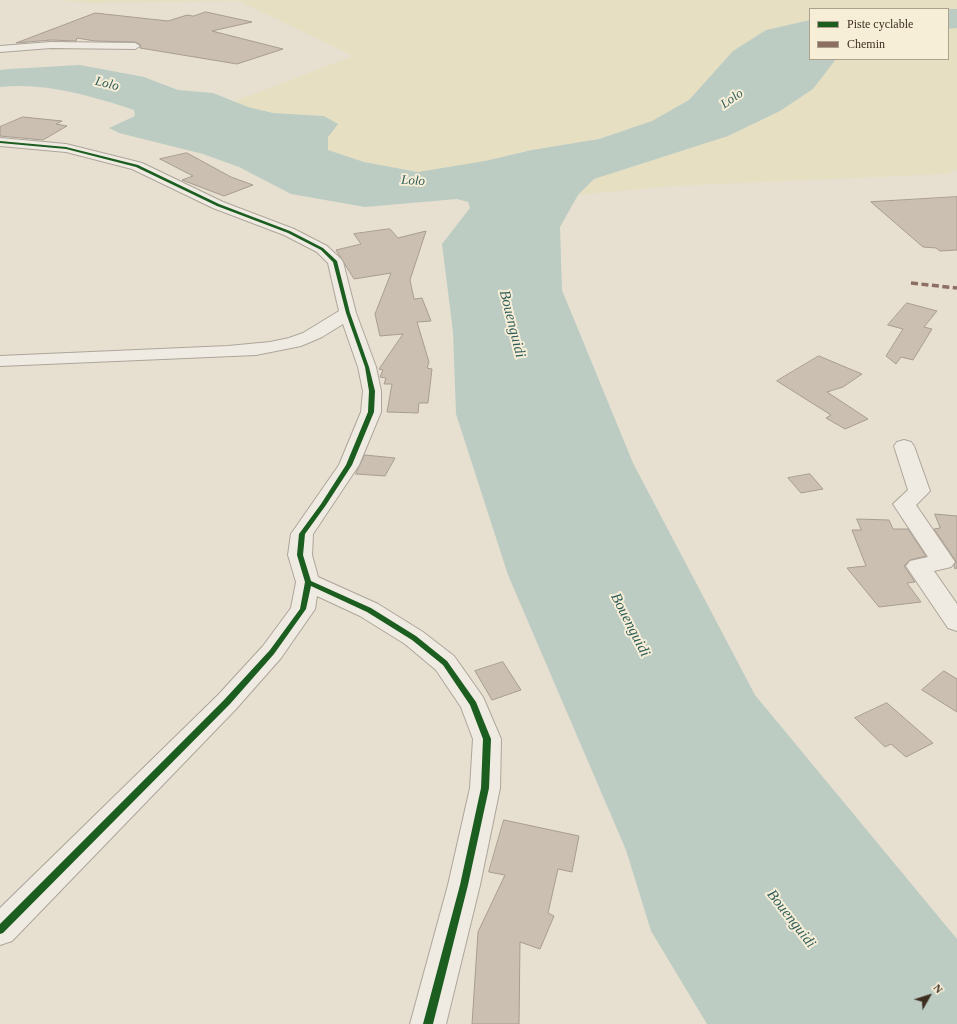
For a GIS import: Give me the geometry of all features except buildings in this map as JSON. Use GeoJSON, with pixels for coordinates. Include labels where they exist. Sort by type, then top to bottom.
{"type":"FeatureCollection","features":[{"type":"Feature","properties":{"kind":"street"},"geometry":{"type":"LineString","coordinates":[[0,49],[51,45],[135,46]]}},
{"type":"Feature","properties":{"kind":"street"},"geometry":{"type":"LineString","coordinates":[[0,142],[66,148],[137,166],[178,184],[218,205],[304,238],[322,248],[335,262],[348,313],[367,367],[372,391],[371,412],[349,465],[323,506],[302,534],[300,555],[308,582],[303,609],[272,652],[227,702],[0,930]]}},
{"type":"Feature","properties":{"kind":"street"},"geometry":{"type":"LineString","coordinates":[[0,361],[41,358],[220,352],[273,347],[294,343],[308,338],[348,313]]}},
{"type":"Feature","properties":{"kind":"street"},"geometry":{"type":"LineString","coordinates":[[904,446],[919,491],[904,504],[943,562],[918,566],[957,622]]}},
{"type":"Feature","properties":{"kind":"street"},"geometry":{"type":"LineString","coordinates":[[308,582],[369,610],[414,638],[445,663],[473,704],[487,739],[485,788],[464,885],[428,1024]]}},
{"type":"Feature","properties":{"kind":"shaded area"},"geometry":{"type":"Polygon","coordinates":[[[58,0],[957,0],[957,9],[809,8],[809,20],[766,30],[733,51],[689,100],[652,121],[599,139],[418,172],[364,162],[328,150],[328,137],[324,116],[273,113],[248,107],[235,101],[353,56],[239,1],[92,3],[58,0]]]}},
{"type":"Feature","properties":{"kind":"shaded area"},"geometry":{"type":"Polygon","coordinates":[[[957,28],[957,170],[947,174],[672,186],[578,195],[594,179],[728,136],[780,111],[813,89],[835,60],[949,60],[949,29],[957,28]]]}},
{"type":"Feature","properties":{"kind":"water"},"geometry":{"type":"Polygon","coordinates":[[[949,9],[957,9],[957,28],[949,29],[949,9]]]}},
{"type":"Feature","properties":{"kind":"water"},"geometry":{"type":"Polygon","coordinates":[[[809,20],[809,60],[835,60],[813,89],[780,111],[728,136],[594,179],[578,195],[560,227],[562,290],[633,463],[755,695],[957,939],[957,1024],[707,1024],[651,931],[626,850],[508,575],[456,414],[453,332],[442,244],[470,208],[468,202],[457,199],[365,207],[291,194],[239,167],[203,154],[119,133],[109,128],[135,116],[134,110],[85,95],[51,88],[17,86],[0,87],[0,70],[9,69],[80,65],[144,77],[178,90],[213,93],[248,107],[273,113],[324,116],[338,124],[328,137],[328,150],[364,162],[418,172],[599,139],[652,121],[689,100],[733,51],[766,30],[809,20]]]}},
{"type":"Feature","properties":{"kind":"marked path"},"geometry":{"type":"LineString","coordinates":[[911,283],[957,288]]}},
{"type":"Feature","properties":{"kind":"cycle path"},"geometry":{"type":"LineString","coordinates":[[0,142],[66,148],[137,166],[218,205],[289,232],[322,249],[335,262],[348,313],[367,367],[372,391],[371,412],[349,465],[302,534],[300,555],[308,582],[303,609],[272,652],[227,702],[0,930]]}},
{"type":"Feature","properties":{"kind":"cycle path"},"geometry":{"type":"LineString","coordinates":[[308,582],[369,610],[414,638],[445,663],[473,704],[487,739],[485,788],[464,885],[428,1024]]}},
{"type":"Feature","properties":{"kind":"water label","name":"Lolo"},"geometry":{"type":"Point","coordinates":[107,84]}},
{"type":"Feature","properties":{"kind":"water label","name":"Lolo"},"geometry":{"type":"Point","coordinates":[732,99]}},
{"type":"Feature","properties":{"kind":"water label","name":"Lolo"},"geometry":{"type":"Point","coordinates":[413,181]}},
{"type":"Feature","properties":{"kind":"water label","name":"Bouenguidi"},"geometry":{"type":"Point","coordinates":[512,324]}},
{"type":"Feature","properties":{"kind":"water label","name":"Bouenguidi"},"geometry":{"type":"Point","coordinates":[630,625]}},
{"type":"Feature","properties":{"kind":"water label","name":"Bouenguidi"},"geometry":{"type":"Point","coordinates":[791,919]}}]}
